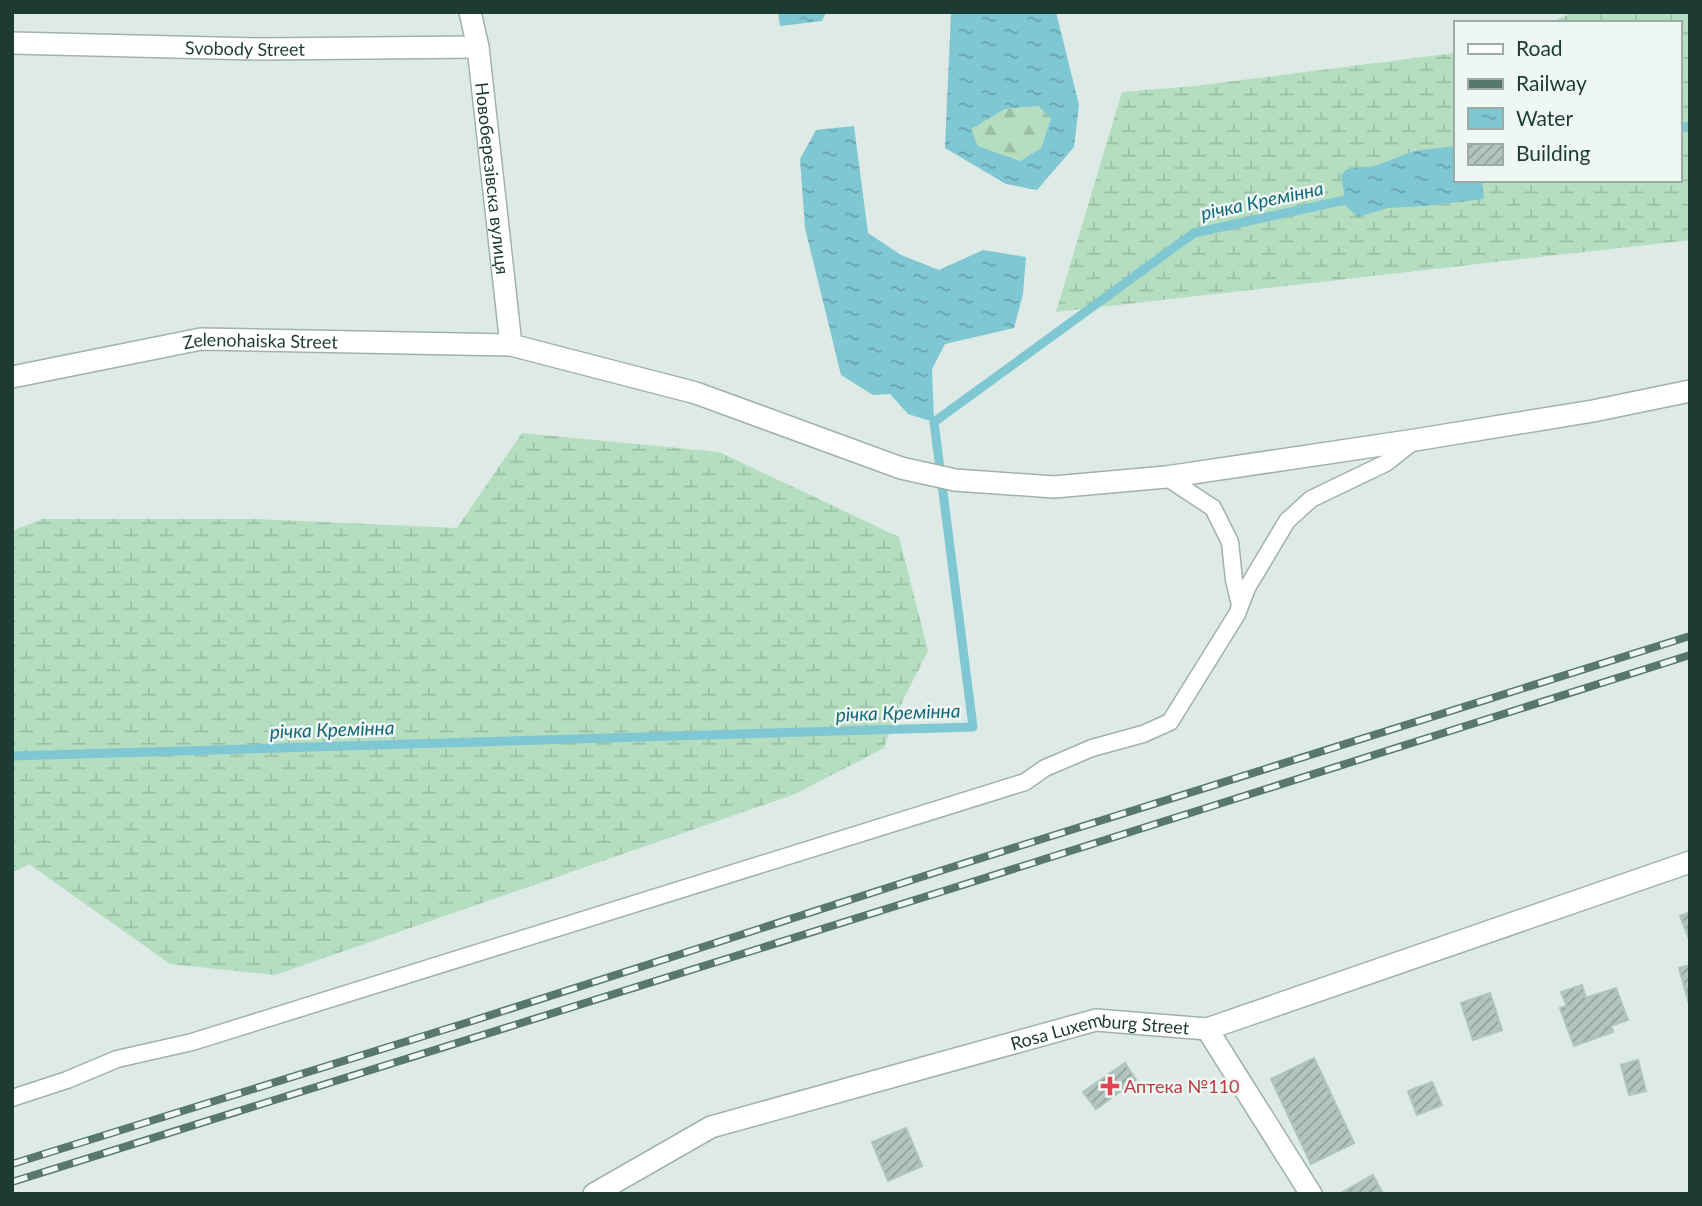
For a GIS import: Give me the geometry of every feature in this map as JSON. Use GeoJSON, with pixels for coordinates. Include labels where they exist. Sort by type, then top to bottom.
{"type":"FeatureCollection","features":[{"type":"Feature","properties":{"kind":"street","name":"Новоберезівска вулиця"},"geometry":{"type":"LineString","coordinates":[[470,12],[478,47],[511,345]]}},
{"type":"Feature","properties":{"kind":"street","name":"Svobody Street"},"geometry":{"type":"LineString","coordinates":[[12,43],[261,48],[478,47]]}},
{"type":"Feature","properties":{"kind":"street","name":"Zelenohaiska Street"},"geometry":{"type":"LineString","coordinates":[[12,377],[201,339],[511,345],[696,393],[901,468],[955,480],[1054,488],[1166,477],[1415,440],[1593,411],[1690,391]]}},
{"type":"Feature","properties":{"kind":"street","name":"Rosa Luxemburg Street"},"geometry":{"type":"LineString","coordinates":[[594,1194],[711,1127],[1096,1020],[1207,1029],[1690,862]]}},
{"type":"Feature","properties":{"kind":"street"},"geometry":{"type":"LineString","coordinates":[[1207,1029],[1311,1194]]}},
{"type":"Feature","properties":{"kind":"lane"},"geometry":{"type":"LineString","coordinates":[[12,1098],[67,1080],[117,1059],[192,1042],[1025,782],[1045,768],[1092,748],[1143,734],[1170,722],[1237,614],[1247,588],[1287,521],[1311,499],[1386,463],[1415,440]]}},
{"type":"Feature","properties":{"kind":"lane"},"geometry":{"type":"LineString","coordinates":[[1166,477],[1213,508],[1230,542],[1240,606]]}},
{"type":"Feature","properties":{"kind":"green space"},"geometry":{"type":"Polygon","coordinates":[[[1575,12],[1690,12],[1690,240],[1056,312],[1122,92],[1194,86],[1454,53],[1454,182],[1681,182],[1681,21],[1554,21],[1575,12]]]}},
{"type":"Feature","properties":{"kind":"green space"},"geometry":{"type":"Polygon","coordinates":[[[1038,106],[1051,118],[1041,148],[1020,161],[978,146],[970,129],[1005,109],[1038,106]]]}},
{"type":"Feature","properties":{"kind":"green space"},"geometry":{"type":"Polygon","coordinates":[[[522,433],[719,452],[899,537],[928,651],[895,716],[884,748],[795,794],[275,975],[170,964],[29,864],[12,873],[12,531],[42,519],[256,519],[457,528],[522,433]]]}},
{"type":"Feature","properties":{"kind":"water"},"geometry":{"type":"Polygon","coordinates":[[[778,12],[826,12],[822,21],[780,26],[778,12]]]}},
{"type":"Feature","properties":{"kind":"water"},"geometry":{"type":"Polygon","coordinates":[[[951,12],[1056,12],[1079,105],[1074,147],[1037,190],[1006,184],[945,148],[951,12]],[[1038,106],[1005,109],[971,129],[978,146],[1020,161],[1041,148],[1051,118],[1038,106]]]}},
{"type":"Feature","properties":{"kind":"water"},"geometry":{"type":"Polygon","coordinates":[[[854,126],[868,233],[901,255],[939,270],[983,250],[1026,257],[1023,294],[1014,328],[945,344],[932,369],[934,422],[908,414],[890,394],[873,395],[841,375],[805,228],[800,159],[816,130],[854,126]]]}},
{"type":"Feature","properties":{"kind":"water"},"geometry":{"type":"Polygon","coordinates":[[[1454,146],[1454,182],[1482,182],[1484,199],[1388,208],[1358,217],[1346,206],[1341,175],[1347,169],[1375,166],[1414,151],[1454,146]]]}},
{"type":"Feature","properties":{"kind":"building"},"geometry":{"type":"Polygon","coordinates":[[[1690,912],[1690,939],[1689,939],[1680,916],[1690,912]]]}},
{"type":"Feature","properties":{"kind":"building"},"geometry":{"type":"Polygon","coordinates":[[[1690,965],[1690,1007],[1679,968],[1690,965]]]}},
{"type":"Feature","properties":{"kind":"building"},"geometry":{"type":"Polygon","coordinates":[[[1582,985],[1586,998],[1616,988],[1628,1020],[1611,1026],[1613,1032],[1574,1046],[1560,1008],[1567,1006],[1561,992],[1582,985]]]}},
{"type":"Feature","properties":{"kind":"building"},"geometry":{"type":"Polygon","coordinates":[[[1490,993],[1502,1030],[1473,1040],[1461,1003],[1490,993]]]}},
{"type":"Feature","properties":{"kind":"building"},"geometry":{"type":"Polygon","coordinates":[[[1314,1058],[1354,1143],[1311,1164],[1271,1079],[1314,1058]]]}},
{"type":"Feature","properties":{"kind":"building"},"geometry":{"type":"Polygon","coordinates":[[[1638,1060],[1646,1091],[1629,1095],[1621,1065],[1638,1060]]]}},
{"type":"Feature","properties":{"kind":"building","name":"Аптека №110"},"geometry":{"type":"Polygon","coordinates":[[[1125,1063],[1136,1080],[1096,1109],[1083,1092],[1125,1063]]]}},
{"type":"Feature","properties":{"kind":"building"},"geometry":{"type":"Polygon","coordinates":[[[1432,1082],[1442,1105],[1417,1115],[1408,1091],[1432,1082]]]}},
{"type":"Feature","properties":{"kind":"building"},"geometry":{"type":"Polygon","coordinates":[[[906,1128],[922,1166],[888,1181],[872,1142],[906,1128]]]}},
{"type":"Feature","properties":{"kind":"building"},"geometry":{"type":"Polygon","coordinates":[[[1373,1175],[1383,1194],[1341,1193],[1373,1175]]]}},
{"type":"Feature","properties":{"kind":"waterway","name":"річка Кремінна"},"geometry":{"type":"LineString","coordinates":[[1681,128],[1690,126]]}},
{"type":"Feature","properties":{"kind":"waterway","name":"річка Кремінна"},"geometry":{"type":"LineString","coordinates":[[12,756],[973,727],[934,422],[1194,233],[1354,198]]}},
{"type":"Feature","properties":{"kind":"railway"},"geometry":{"type":"LineString","coordinates":[[12,1164],[1690,636]]}},
{"type":"Feature","properties":{"kind":"railway"},"geometry":{"type":"LineString","coordinates":[[12,1182],[1690,655]]}},
{"type":"Feature","properties":{"kind":"place","name":"Аптека №110"},"geometry":{"type":"Point","coordinates":[1110,1086]}}]}
